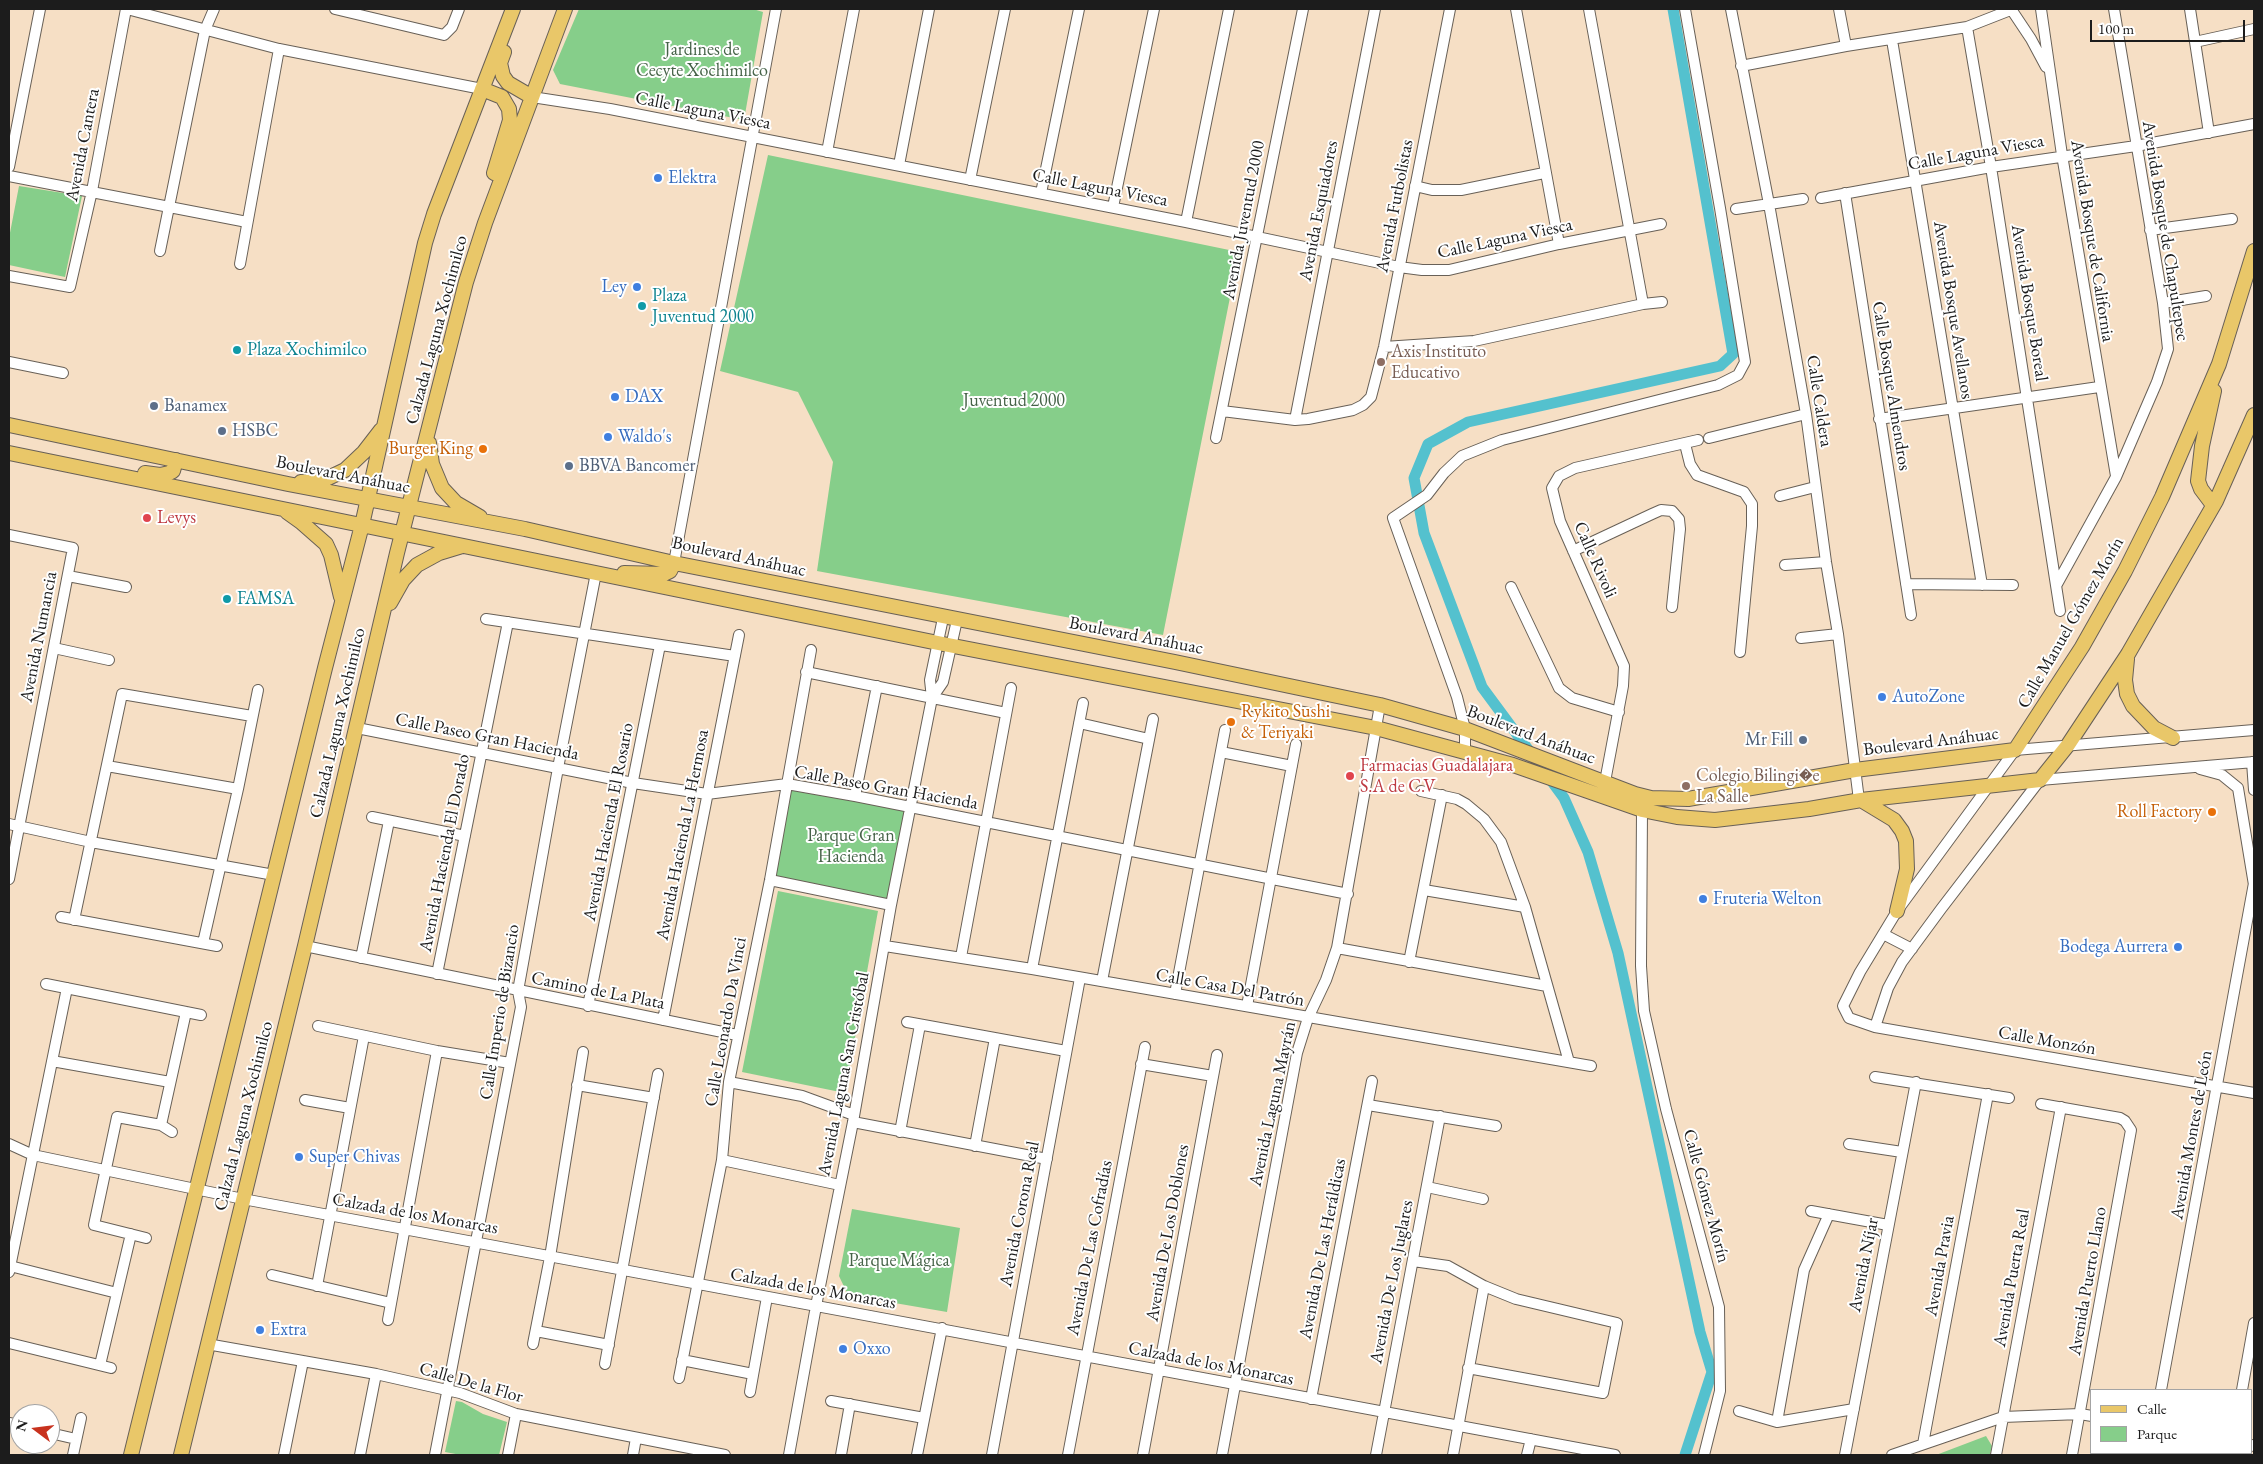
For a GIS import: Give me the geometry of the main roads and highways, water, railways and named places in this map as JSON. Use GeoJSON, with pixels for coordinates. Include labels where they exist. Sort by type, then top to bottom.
{"type":"FeatureCollection","features":[{"type":"Feature","properties":{"kind":"main road","name":"Calzada Laguna Xochimilco"},"geometry":{"type":"LineString","coordinates":[[131,1455],[362,525],[430,226],[513,9]]}},
{"type":"Feature","properties":{"kind":"main road"},"geometry":{"type":"LineString","coordinates":[[520,9],[500,63],[500,70],[508,83],[532,97]]}},
{"type":"Feature","properties":{"kind":"main road","name":"Calzada Laguna Xochimilco"},"geometry":{"type":"LineString","coordinates":[[181,1455],[305,946],[408,508],[475,252],[565,9]]}},
{"type":"Feature","properties":{"kind":"main road"},"geometry":{"type":"LineString","coordinates":[[475,252],[478,228],[510,120],[506,103],[502,98],[482,89]]}},
{"type":"Feature","properties":{"kind":"main road","name":"Calle Manuel Gómez Morín"},"geometry":{"type":"LineString","coordinates":[[2015,750],[2068,670],[2125,571],[2162,497],[2219,364],[2254,251]]}},
{"type":"Feature","properties":{"kind":"main road"},"geometry":{"type":"LineString","coordinates":[[2213,506],[2201,489],[2198,481],[2198,469],[2219,364]]}},
{"type":"Feature","properties":{"kind":"main road"},"geometry":{"type":"LineString","coordinates":[[2174,738],[2154,728],[2133,706],[2127,694],[2125,680],[2128,654],[2213,506],[2254,415]]}},
{"type":"Feature","properties":{"kind":"main road","name":"Boulevard Anáhuac"},"geometry":{"type":"LineString","coordinates":[[9,425],[288,484],[487,522],[674,564],[1175,662],[1380,705],[1465,729],[1643,797],[1688,799],[1856,770],[2015,750]]}},
{"type":"Feature","properties":{"kind":"main road"},"geometry":{"type":"LineString","coordinates":[[288,484],[324,480],[345,470],[364,452],[384,425]]}},
{"type":"Feature","properties":{"kind":"main road"},"geometry":{"type":"LineString","coordinates":[[428,434],[432,464],[442,488],[456,503],[487,522]]}},
{"type":"Feature","properties":{"kind":"main road","name":"Boulevard Anáhuac"},"geometry":{"type":"LineString","coordinates":[[9,453],[945,644],[1376,728],[1513,765],[1602,798],[1642,810],[1677,817],[1716,820],[1743,818],[1860,800],[1990,784],[2040,780],[2068,745],[2128,654]]}},
{"type":"Feature","properties":{"kind":"main road"},"geometry":{"type":"LineString","coordinates":[[50,461],[160,475],[172,471],[176,460]]}},
{"type":"Feature","properties":{"kind":"main road"},"geometry":{"type":"LineString","coordinates":[[280,508],[301,522],[326,544],[334,564],[342,602]]}},
{"type":"Feature","properties":{"kind":"main road"},"geometry":{"type":"LineString","coordinates":[[382,616],[403,580],[417,565],[439,553],[464,545]]}},
{"type":"Feature","properties":{"kind":"main road"},"geometry":{"type":"LineString","coordinates":[[596,573],[664,574],[670,571],[674,564]]}},
{"type":"Feature","properties":{"kind":"main road"},"geometry":{"type":"LineString","coordinates":[[1860,800],[1894,820],[1902,831],[1906,842],[1907,869],[1897,912]]}},
{"type":"Feature","properties":{"kind":"waterway"},"geometry":{"type":"LineString","coordinates":[[1673,9],[1733,354],[1720,366],[1468,422],[1428,444],[1414,478],[1424,533],[1482,687],[1564,798],[1588,852],[1618,953],[1700,1332],[1712,1372],[1685,1455]]}},
{"type":"Feature","properties":{"kind":"place","name":"Elektra"},"geometry":{"type":"Point","coordinates":[658,178]}},
{"type":"Feature","properties":{"kind":"place","name":"Ley"},"geometry":{"type":"Point","coordinates":[637,287]}},
{"type":"Feature","properties":{"kind":"place","name":"Plaza Juventud 2000"},"geometry":{"type":"Point","coordinates":[642,306]}},
{"type":"Feature","properties":{"kind":"place","name":"Plaza Xochimilco"},"geometry":{"type":"Point","coordinates":[237,350]}},
{"type":"Feature","properties":{"kind":"place","name":"Axis Instituto Educativo"},"geometry":{"type":"Point","coordinates":[1381,362]}},
{"type":"Feature","properties":{"kind":"place","name":"DAX"},"geometry":{"type":"Point","coordinates":[615,397]}},
{"type":"Feature","properties":{"kind":"place","name":"Banamex"},"geometry":{"type":"Point","coordinates":[154,406]}},
{"type":"Feature","properties":{"kind":"place","name":"HSBC"},"geometry":{"type":"Point","coordinates":[222,431]}},
{"type":"Feature","properties":{"kind":"place","name":"Waldo's"},"geometry":{"type":"Point","coordinates":[608,437]}},
{"type":"Feature","properties":{"kind":"place","name":"Burger King"},"geometry":{"type":"Point","coordinates":[483,449]}},
{"type":"Feature","properties":{"kind":"place","name":"BBVA Bancomer"},"geometry":{"type":"Point","coordinates":[569,466]}},
{"type":"Feature","properties":{"kind":"place","name":"Levys"},"geometry":{"type":"Point","coordinates":[147,518]}},
{"type":"Feature","properties":{"kind":"place","name":"FAMSA"},"geometry":{"type":"Point","coordinates":[227,599]}},
{"type":"Feature","properties":{"kind":"place","name":"AutoZone"},"geometry":{"type":"Point","coordinates":[1882,697]}},
{"type":"Feature","properties":{"kind":"place","name":"Rykito Sushi & Teriyaki"},"geometry":{"type":"Point","coordinates":[1231,722]}},
{"type":"Feature","properties":{"kind":"place","name":"Mr Fill"},"geometry":{"type":"Point","coordinates":[1803,740]}},
{"type":"Feature","properties":{"kind":"place","name":"Farmacias Guadalajara S.A de C.V"},"geometry":{"type":"Point","coordinates":[1350,776]}},
{"type":"Feature","properties":{"kind":"place","name":"Colegio Bilingi�e La Salle"},"geometry":{"type":"Point","coordinates":[1686,786]}},
{"type":"Feature","properties":{"kind":"place","name":"Roll Factory"},"geometry":{"type":"Point","coordinates":[2212,812]}},
{"type":"Feature","properties":{"kind":"place","name":"Fruteria Welton"},"geometry":{"type":"Point","coordinates":[1703,899]}},
{"type":"Feature","properties":{"kind":"place","name":"Bodega Aurrera"},"geometry":{"type":"Point","coordinates":[2178,947]}},
{"type":"Feature","properties":{"kind":"place","name":"Super Chivas"},"geometry":{"type":"Point","coordinates":[299,1157]}},
{"type":"Feature","properties":{"kind":"place","name":"Extra"},"geometry":{"type":"Point","coordinates":[260,1330]}},
{"type":"Feature","properties":{"kind":"place","name":"Oxxo"},"geometry":{"type":"Point","coordinates":[843,1349]}},
{"type":"Feature","properties":{"kind":"park label","name":"Jardines de Cecyte Xochimilco"},"geometry":{"type":"Point","coordinates":[702,60]}},
{"type":"Feature","properties":{"kind":"park label","name":"Juventud 2000"},"geometry":{"type":"Point","coordinates":[1014,401]}},
{"type":"Feature","properties":{"kind":"park label","name":"Parque Gran Hacienda"},"geometry":{"type":"Point","coordinates":[851,846]}},
{"type":"Feature","properties":{"kind":"park label","name":"Parque Mágica"},"geometry":{"type":"Point","coordinates":[899,1261]}}]}
